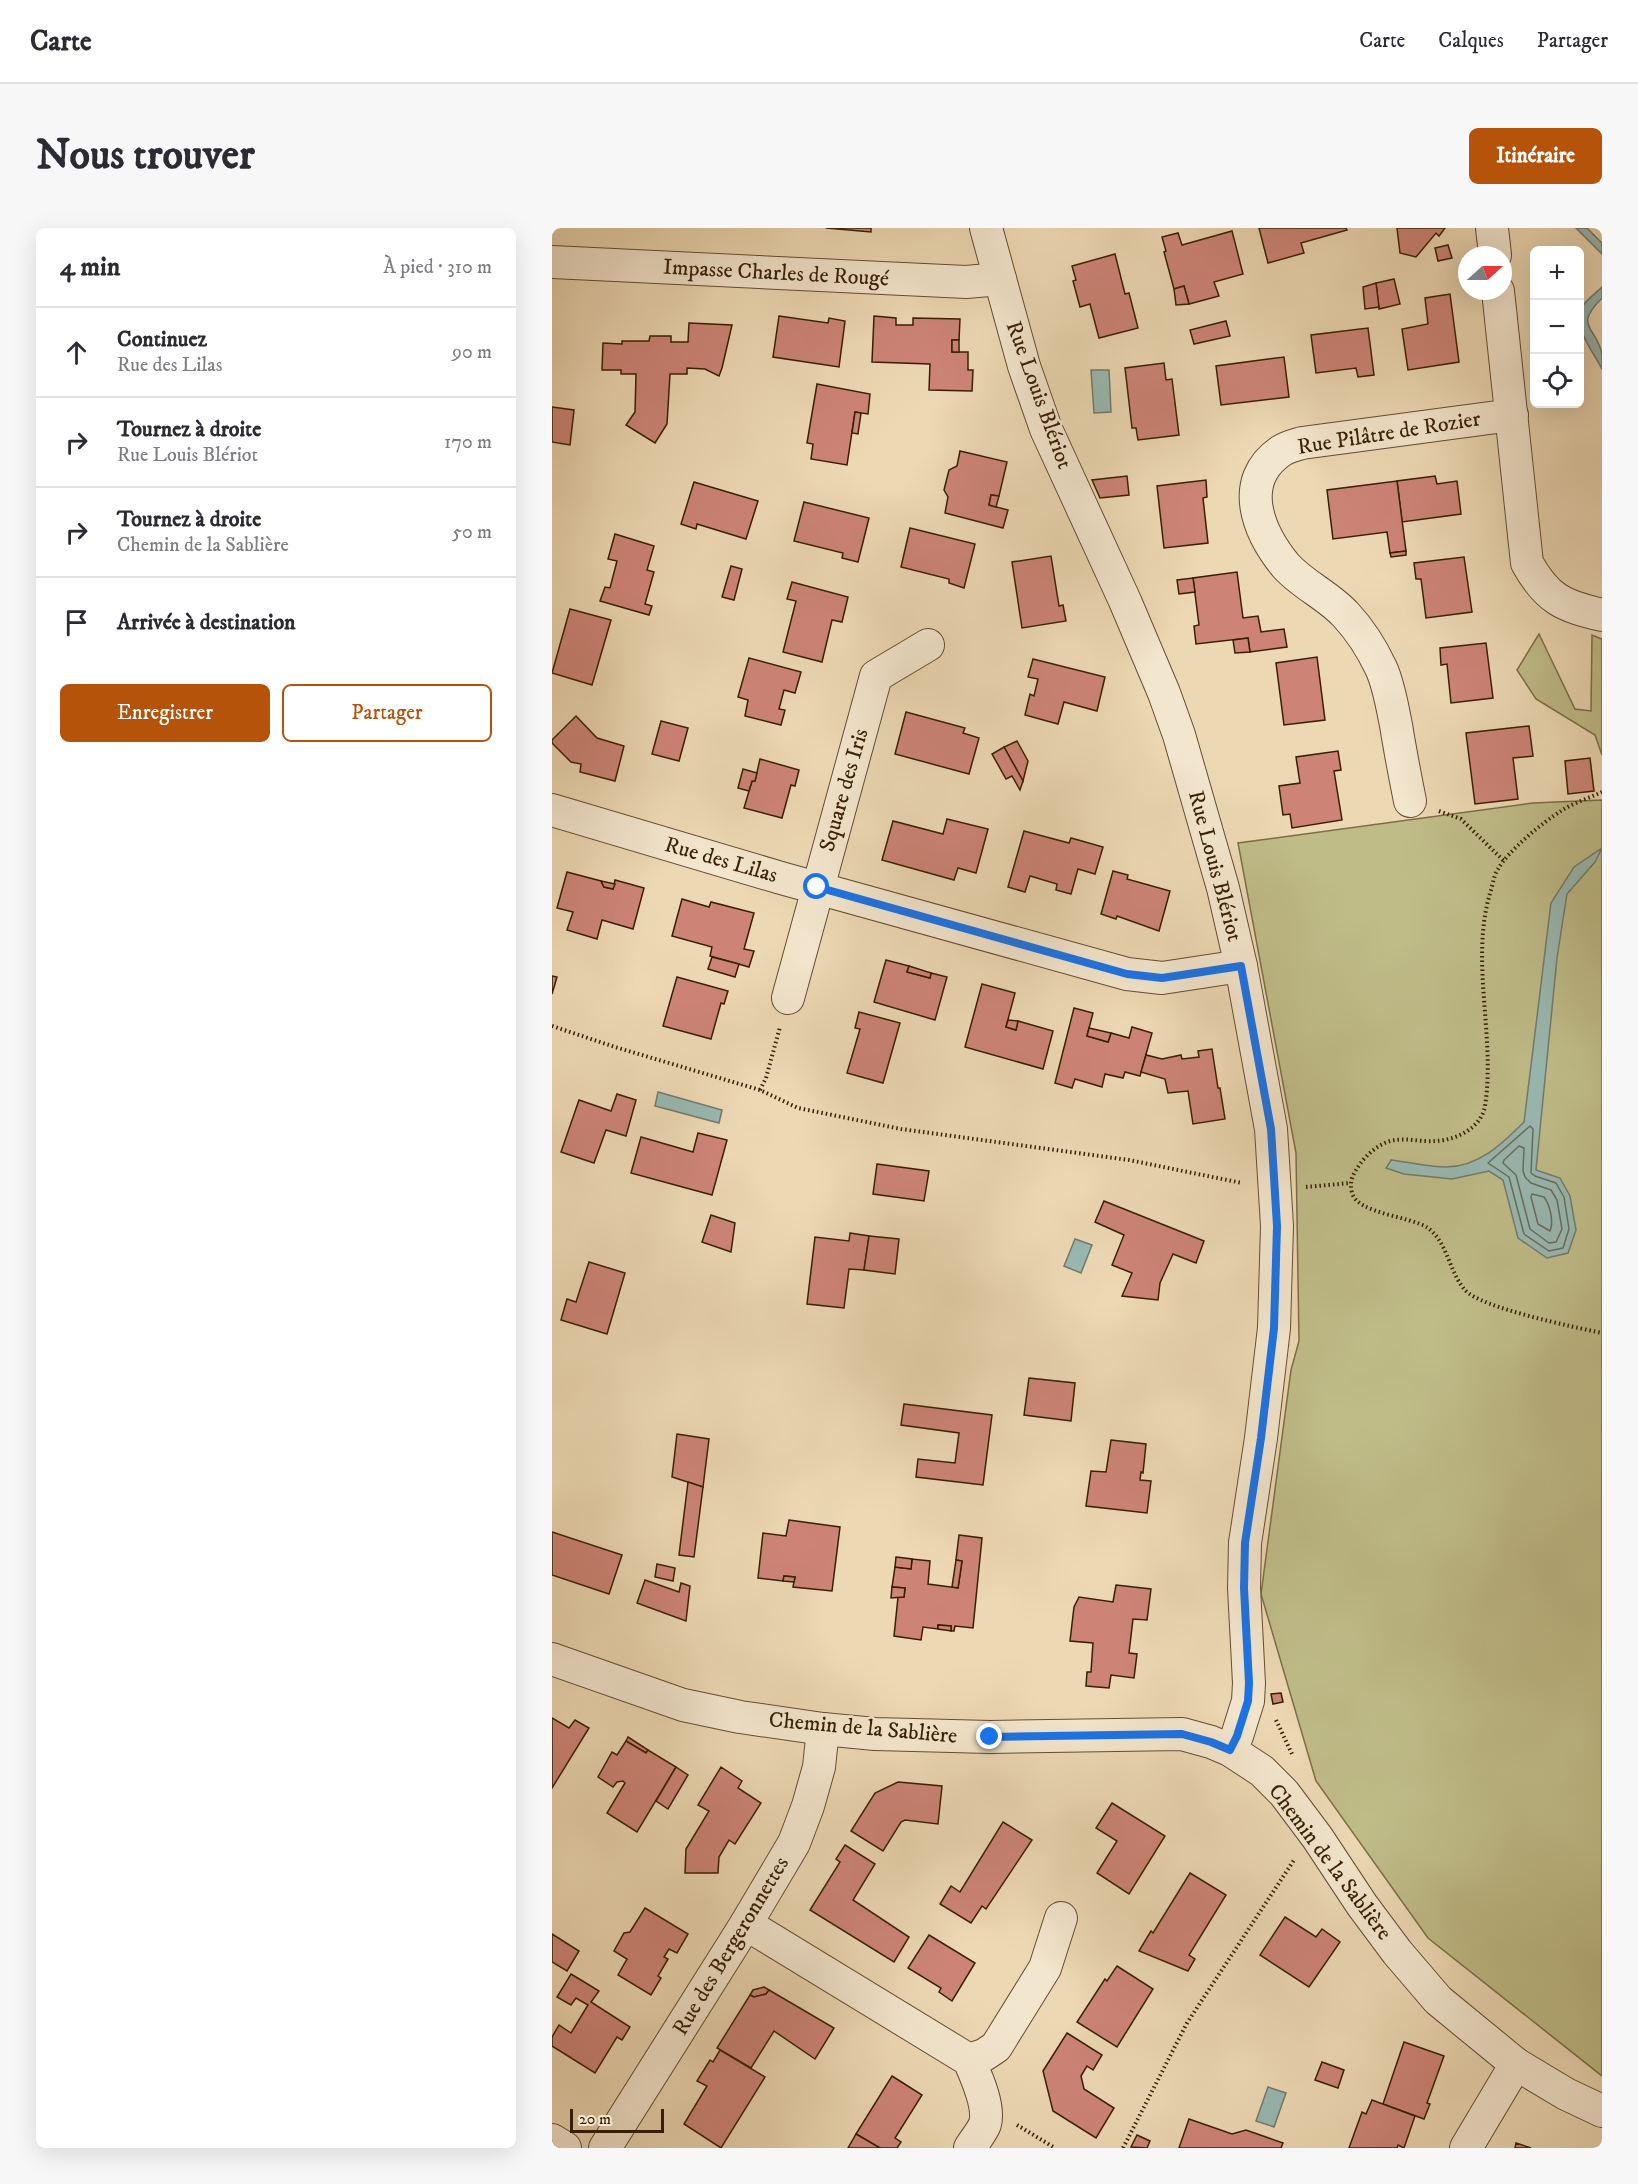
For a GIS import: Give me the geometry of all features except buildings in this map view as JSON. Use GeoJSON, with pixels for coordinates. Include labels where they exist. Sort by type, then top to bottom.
{"type":"FeatureCollection","features":[{"type":"Feature","properties":{"kind":"street","name":"Rue Louis Blériot"},"geometry":{"type":"LineString","coordinates":[[986,228],[1024,366],[1046,429],[1125,601],[1179,735],[1223,888],[1241,966],[1271,1129],[1277,1226],[1274,1328],[1261,1438],[1245,1543],[1244,1588],[1248,1701],[1230,1750]]}},
{"type":"Feature","properties":{"kind":"street"},"geometry":{"type":"LineString","coordinates":[[1492,228],[1493,246]]}},
{"type":"Feature","properties":{"kind":"street","name":"Impasse Charles de Rougé"},"geometry":{"type":"LineString","coordinates":[[552,262],[966,282],[1000,279]]}},
{"type":"Feature","properties":{"kind":"street"},"geometry":{"type":"LineString","coordinates":[[1499,300],[1527,563],[1539,583],[1555,598],[1575,609],[1602,615]]}},
{"type":"Feature","properties":{"kind":"street","name":"Rue Pilâtre de Rozier"},"geometry":{"type":"LineString","coordinates":[[1410,801],[1391,701],[1382,669],[1362,634],[1344,613],[1287,567],[1271,543],[1258,518],[1256,505],[1258,477],[1267,463],[1283,450],[1302,443],[1512,415]]}},
{"type":"Feature","properties":{"kind":"street","name":"Square des Iris"},"geometry":{"type":"LineString","coordinates":[[788,998],[876,676],[928,645]]}},
{"type":"Feature","properties":{"kind":"street","name":"Rue des Lilas"},"geometry":{"type":"LineString","coordinates":[[552,810],[1127,974],[1162,978],[1241,966]]}},
{"type":"Feature","properties":{"kind":"street","name":"Chemin de la Sablière"},"geometry":{"type":"LineString","coordinates":[[552,1659],[683,1705],[740,1717],[823,1729],[875,1734],[990,1737],[1182,1734],[1230,1750],[1262,1771],[1284,1793],[1317,1837],[1369,1915],[1438,2000],[1516,2064],[1566,2094],[1602,2111]]}},
{"type":"Feature","properties":{"kind":"street","name":"Rue des Bergeronnettes"},"geometry":{"type":"LineString","coordinates":[[605,2148],[746,1924],[794,1843],[819,1767],[823,1729]]}},
{"type":"Feature","properties":{"kind":"street"},"geometry":{"type":"LineString","coordinates":[[969,2060],[984,2055],[996,2047],[1045,1968],[1061,1918]]}},
{"type":"Feature","properties":{"kind":"street"},"geometry":{"type":"LineString","coordinates":[[746,1924],[969,2060],[978,2080],[985,2123],[970,2148]]}},
{"type":"Feature","properties":{"kind":"street"},"geometry":{"type":"LineString","coordinates":[[1466,2148],[1516,2064]]}},
{"type":"Feature","properties":{"kind":"street"},"geometry":{"type":"LineString","coordinates":[[552,2140],[565,2148]]}},
{"type":"Feature","properties":{"kind":"path"},"geometry":{"type":"LineString","coordinates":[[1602,792],[1561,810],[1522,841],[1497,869],[1485,910],[1482,969],[1487,1052],[1485,1108],[1480,1120],[1474,1127],[1454,1137],[1435,1141],[1395,1140],[1369,1152],[1353,1173],[1350,1183],[1353,1197],[1364,1206],[1416,1221],[1430,1230],[1444,1250],[1464,1290],[1476,1298],[1506,1309],[1602,1333]]}},
{"type":"Feature","properties":{"kind":"path"},"geometry":{"type":"LineString","coordinates":[[1410,801],[1461,819],[1504,861]]}},
{"type":"Feature","properties":{"kind":"path"},"geometry":{"type":"LineString","coordinates":[[760,1090],[766,1078],[788,998]]}},
{"type":"Feature","properties":{"kind":"path"},"geometry":{"type":"LineString","coordinates":[[552,1026],[760,1090],[798,1108],[901,1129],[1129,1160],[1275,1189],[1350,1183]]}},
{"type":"Feature","properties":{"kind":"path"},"geometry":{"type":"LineString","coordinates":[[1248,1701],[1270,1706],[1296,1764]]}},
{"type":"Feature","properties":{"kind":"path"},"geometry":{"type":"LineString","coordinates":[[1123,2148],[1187,2023],[1295,1858],[1317,1837]]}},
{"type":"Feature","properties":{"kind":"shaded area"},"geometry":{"type":"Polygon","coordinates":[[[1539,634],[1575,709],[1591,711],[1592,635],[1602,639],[1602,755],[1595,735],[1536,699],[1517,670],[1539,634]]]}},
{"type":"Feature","properties":{"kind":"shaded area"},"geometry":{"type":"Polygon","coordinates":[[[1602,800],[1602,2076],[1428,1938],[1316,1781],[1261,1594],[1291,1370],[1299,1341],[1296,1153],[1238,843],[1533,803],[1602,800]]]}},
{"type":"Feature","properties":{"kind":"water"},"geometry":{"type":"Polygon","coordinates":[[[1576,228],[1587,228],[1602,243],[1602,254],[1576,228]]]}},
{"type":"Feature","properties":{"kind":"water"},"geometry":{"type":"Polygon","coordinates":[[[1602,287],[1602,298],[1593,308],[1588,321],[1602,354],[1602,369],[1584,337],[1584,305],[1602,287]]]}},
{"type":"Feature","properties":{"kind":"water"},"geometry":{"type":"Polygon","coordinates":[[[1091,370],[1109,370],[1111,412],[1094,413],[1091,370]]]}},
{"type":"Feature","properties":{"kind":"water"},"geometry":{"type":"Polygon","coordinates":[[[1602,848],[1595,862],[1567,894],[1557,958],[1536,1170],[1560,1178],[1570,1196],[1576,1230],[1568,1253],[1547,1258],[1518,1238],[1503,1180],[1489,1171],[1452,1179],[1404,1174],[1386,1168],[1391,1160],[1439,1167],[1469,1163],[1490,1152],[1524,1122],[1551,903],[1574,867],[1602,848]]]}},
{"type":"Feature","properties":{"kind":"water"},"geometry":{"type":"Polygon","coordinates":[[[658,1092],[722,1110],[719,1123],[655,1106],[658,1092]]]}},
{"type":"Feature","properties":{"kind":"water"},"geometry":{"type":"Polygon","coordinates":[[[1075,1239],[1092,1245],[1081,1273],[1064,1266],[1075,1239]]]}},
{"type":"Feature","properties":{"kind":"water"},"geometry":{"type":"Polygon","coordinates":[[[1268,2087],[1286,2093],[1274,2127],[1256,2121],[1268,2087]]]}},
{"type":"Feature","properties":{"kind":"route"},"geometry":{"type":"LineString","coordinates":[[817,887],[1127,974],[1162,978],[1241,966],[1271,1129],[1277,1226],[1274,1328],[1261,1438],[1245,1543],[1244,1588],[1248,1701],[1237,1736],[1230,1750],[1182,1734],[990,1737]]}}]}
